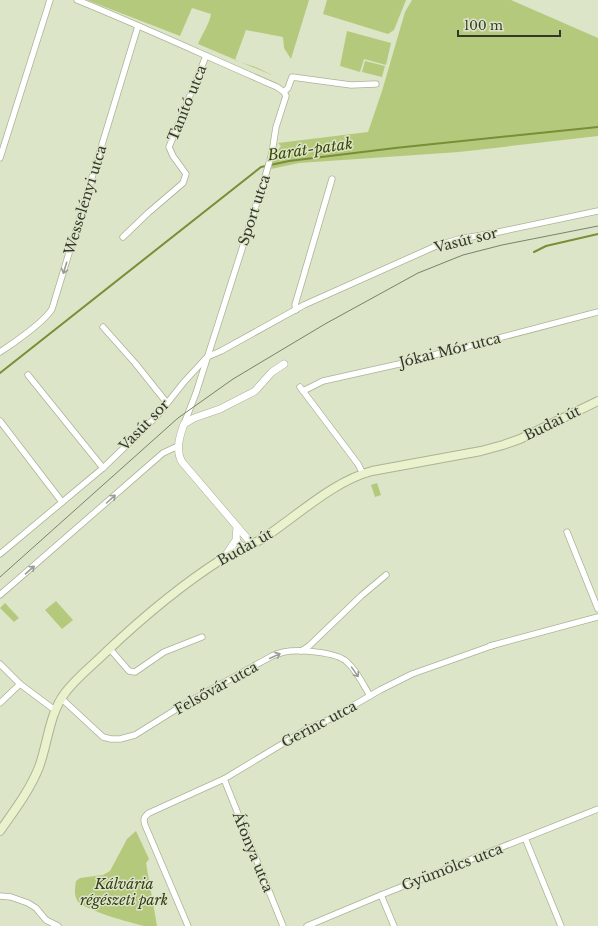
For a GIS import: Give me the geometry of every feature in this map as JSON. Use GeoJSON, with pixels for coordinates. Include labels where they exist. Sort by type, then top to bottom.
{"type":"FeatureCollection","features":[{"type":"Feature","properties":{"kind":"main road","name":"Budai út"},"geometry":{"type":"LineString","coordinates":[[0,831],[24,797],[36,773],[44,753],[49,730],[56,711],[70,687],[148,613],[180,588],[223,558],[263,539],[337,486],[352,478],[363,474],[481,451],[502,445],[520,439],[598,401]]}},
{"type":"Feature","properties":{"kind":"street"},"geometry":{"type":"LineString","coordinates":[[0,158],[50,0]]}},
{"type":"Feature","properties":{"kind":"street","name":"Tanító utca"},"geometry":{"type":"LineString","coordinates":[[77,0],[277,87],[284,92]]}},
{"type":"Feature","properties":{"kind":"street","name":"Wesselényi utca"},"geometry":{"type":"LineString","coordinates":[[0,352],[34,327],[49,313],[52,308],[138,26]]}},
{"type":"Feature","properties":{"kind":"street","name":"Tanító utca"},"geometry":{"type":"LineString","coordinates":[[123,237],[183,183],[186,178],[186,174],[172,156],[169,147],[206,56]]}},
{"type":"Feature","properties":{"kind":"street","name":"Sport utca"},"geometry":{"type":"LineString","coordinates":[[184,424],[196,393],[266,174],[271,157],[273,137],[286,96],[284,92],[288,88],[292,76],[351,85],[376,84]]}},
{"type":"Feature","properties":{"kind":"street"},"geometry":{"type":"LineString","coordinates":[[296,310],[295,305],[332,179]]}},
{"type":"Feature","properties":{"kind":"street","name":"Vasút sor"},"geometry":{"type":"LineString","coordinates":[[0,554],[103,468],[157,416],[184,382],[207,357],[221,351],[296,310],[436,246],[459,239],[598,211]]}},
{"type":"Feature","properties":{"kind":"street","name":"Jókai Mór utca"},"geometry":{"type":"LineString","coordinates":[[363,474],[358,464],[302,389],[323,381],[399,364],[598,312]]}},
{"type":"Feature","properties":{"kind":"street"},"geometry":{"type":"LineString","coordinates":[[103,327],[135,363],[167,403]]}},
{"type":"Feature","properties":{"kind":"street","name":"Vasút sor"},"geometry":{"type":"LineString","coordinates":[[184,424],[194,418],[220,409],[255,391],[272,372],[284,364]]}},
{"type":"Feature","properties":{"kind":"street"},"geometry":{"type":"LineString","coordinates":[[28,375],[103,468]]}},
{"type":"Feature","properties":{"kind":"street"},"geometry":{"type":"LineString","coordinates":[[0,421],[62,502]]}},
{"type":"Feature","properties":{"kind":"street"},"geometry":{"type":"LineString","coordinates":[[184,424],[178,446],[182,462],[237,528],[248,546]]}},
{"type":"Feature","properties":{"kind":"street"},"geometry":{"type":"LineString","coordinates":[[0,595],[163,453],[178,446]]}},
{"type":"Feature","properties":{"kind":"street"},"geometry":{"type":"LineString","coordinates":[[223,558],[236,540],[237,528]]}},
{"type":"Feature","properties":{"kind":"street"},"geometry":{"type":"LineString","coordinates":[[567,532],[598,609]]}},
{"type":"Feature","properties":{"kind":"street"},"geometry":{"type":"LineString","coordinates":[[236,540],[238,544],[248,546]]}},
{"type":"Feature","properties":{"kind":"street"},"geometry":{"type":"LineString","coordinates":[[300,651],[309,646],[361,596],[386,575]]}},
{"type":"Feature","properties":{"kind":"street","name":"Gerinc utca"},"geometry":{"type":"LineString","coordinates":[[494,645],[448,660],[469,652],[494,645],[598,617]]}},
{"type":"Feature","properties":{"kind":"street"},"geometry":{"type":"LineString","coordinates":[[110,649],[129,671],[135,672],[164,652],[202,637]]}},
{"type":"Feature","properties":{"kind":"street","name":"Gerinc utca"},"geometry":{"type":"LineString","coordinates":[[188,926],[144,821],[144,817],[149,813],[224,779],[308,729],[330,719],[412,674],[494,645]]}},
{"type":"Feature","properties":{"kind":"street","name":"Felsővár utca"},"geometry":{"type":"LineString","coordinates":[[62,699],[103,737],[125,739],[135,735],[183,705],[278,653],[300,651],[340,657],[347,661],[370,696]]}},
{"type":"Feature","properties":{"kind":"street"},"geometry":{"type":"LineString","coordinates":[[0,664],[20,684],[56,711]]}},
{"type":"Feature","properties":{"kind":"street"},"geometry":{"type":"LineString","coordinates":[[0,703],[20,684]]}},
{"type":"Feature","properties":{"kind":"street","name":"Áfonya utca"},"geometry":{"type":"LineString","coordinates":[[224,779],[283,926]]}},
{"type":"Feature","properties":{"kind":"street","name":"Gyümölcs utca"},"geometry":{"type":"LineString","coordinates":[[307,926],[598,809]]}},
{"type":"Feature","properties":{"kind":"street"},"geometry":{"type":"LineString","coordinates":[[525,838],[561,926]]}},
{"type":"Feature","properties":{"kind":"street"},"geometry":{"type":"LineString","coordinates":[[381,895],[394,926]]}},
{"type":"Feature","properties":{"kind":"street"},"geometry":{"type":"LineString","coordinates":[[0,896],[11,897],[28,903],[36,908],[46,920],[58,926]]}},
{"type":"Feature","properties":{"kind":"green space"},"geometry":{"type":"Polygon","coordinates":[[[87,0],[309,0],[291,59],[284,48],[283,37],[246,30],[235,60],[198,44],[211,14],[192,8],[180,36],[87,0]]]}},
{"type":"Feature","properties":{"kind":"green space"},"geometry":{"type":"Polygon","coordinates":[[[327,0],[406,0],[394,30],[388,34],[323,14],[327,0]]]}},
{"type":"Feature","properties":{"kind":"green space"},"geometry":{"type":"Polygon","coordinates":[[[412,0],[511,0],[598,38],[598,136],[459,152],[299,163],[271,169],[274,155],[281,146],[278,143],[368,132],[382,91],[405,12],[412,0]]]}},
{"type":"Feature","properties":{"kind":"green space"},"geometry":{"type":"Polygon","coordinates":[[[347,31],[391,43],[386,65],[364,59],[360,72],[340,66],[347,31]]]}},
{"type":"Feature","properties":{"kind":"green space"},"geometry":{"type":"Polygon","coordinates":[[[365,61],[385,66],[382,77],[362,72],[365,61]]]}},
{"type":"Feature","properties":{"kind":"green space"},"geometry":{"type":"Polygon","coordinates":[[[241,62],[258,68],[274,76],[241,62]]]}},
{"type":"Feature","properties":{"kind":"green space"},"geometry":{"type":"Polygon","coordinates":[[[377,483],[381,495],[375,497],[371,485],[377,483]]]}},
{"type":"Feature","properties":{"kind":"green space"},"geometry":{"type":"Polygon","coordinates":[[[56,601],[73,620],[62,629],[45,610],[56,601]]]}},
{"type":"Feature","properties":{"kind":"green space"},"geometry":{"type":"Polygon","coordinates":[[[5,603],[19,618],[14,622],[0,608],[5,603]]]}},
{"type":"Feature","properties":{"kind":"green space","name":"Kálvária régészeti park"},"geometry":{"type":"Polygon","coordinates":[[[136,831],[149,859],[146,863],[157,926],[144,926],[97,912],[81,904],[75,896],[76,881],[80,878],[103,875],[110,871],[127,839],[136,831]]]}},
{"type":"Feature","properties":{"kind":"waterway","name":"Barát-patak"},"geometry":{"type":"LineString","coordinates":[[0,373],[261,167],[289,161],[395,148],[598,127]]}},
{"type":"Feature","properties":{"kind":"waterway"},"geometry":{"type":"LineString","coordinates":[[534,252],[546,246],[598,234]]}},
{"type":"Feature","properties":{"kind":"tram line"},"geometry":{"type":"LineString","coordinates":[[0,577],[178,418],[233,379],[325,324],[418,273],[463,255],[502,245],[598,226]]}}]}
